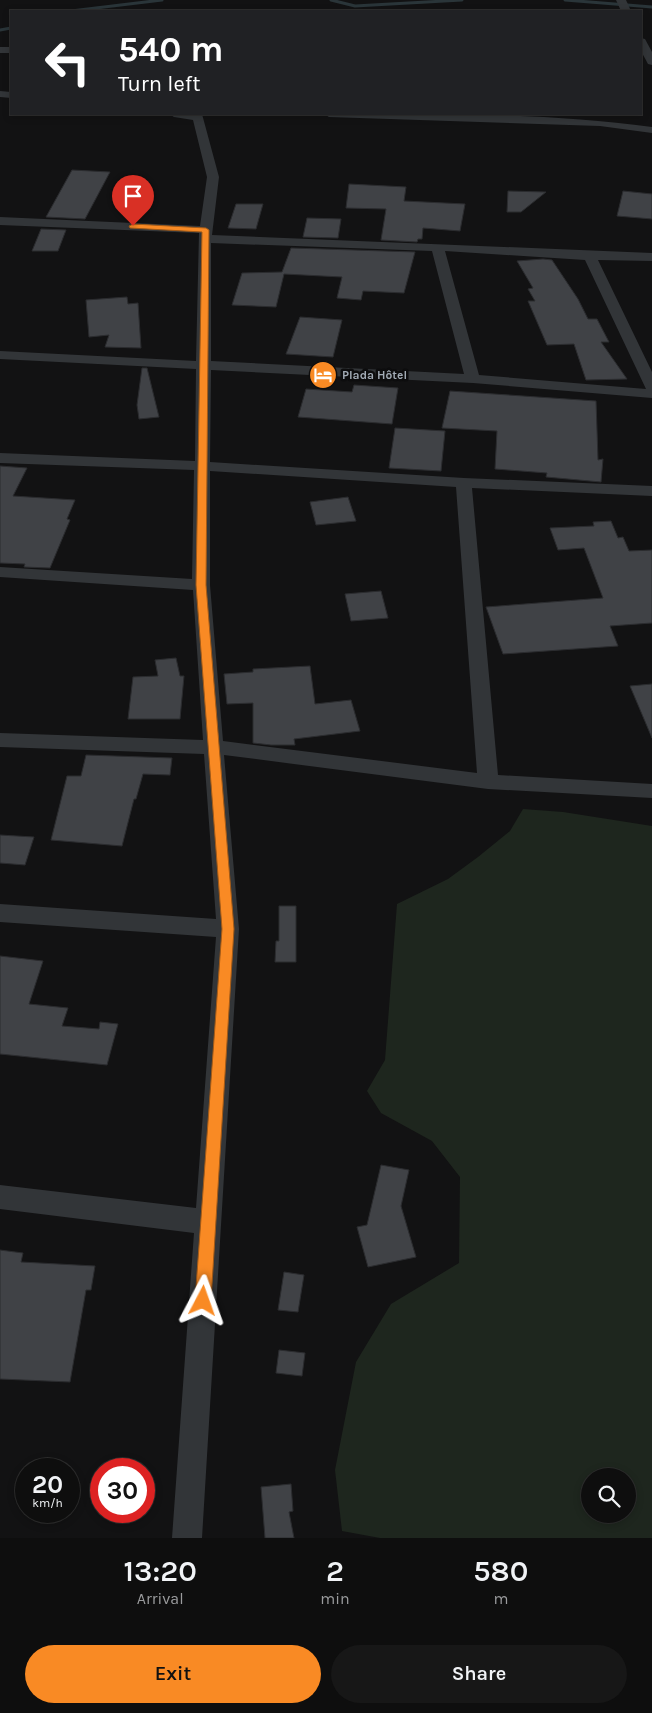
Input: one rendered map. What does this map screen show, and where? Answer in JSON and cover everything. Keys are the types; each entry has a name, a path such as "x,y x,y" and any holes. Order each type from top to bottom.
{"street":[{"path":"642,43 652,62"},
{"path":"356,115 600,124 652,130"},
{"path":"187,1538 228,929 201,585 205,234 213,177 198,116"},
{"path":"0,221 590,256 652,257"},
{"path":"436,247 473,379"},
{"path":"590,256 652,387"},
{"path":"0,355 473,379 652,394"},
{"path":"0,458 203,466 464,483 652,491"},
{"path":"464,483 488,782"},
{"path":"0,572 201,585"},
{"path":"0,740 215,747 488,782 652,791"},
{"path":"0,913 228,929"},
{"path":"0,1197 208,1222"}],"shaded area":[{"path":"523,809 563,812 652,826 652,1538 380,1538 342,1531 335,1470 356,1362 391,1304 459,1263 460,1177 432,1141 381,1113 367,1091 385,1060 397,904 448,879 510,831"}],"building":[{"path":"72,170 110,172 85,219 46,217"},
{"path":"349,184 406,187 404,201 465,204 460,231 423,228 422,239 418,239 417,242 381,240 386,209 346,208"},
{"path":"508,191 546,192 521,212 507,212"},
{"path":"623,191 652,194 652,219 617,216"},
{"path":"236,204 263,204 256,229 228,228"},
{"path":"307,218 341,219 338,238 303,237"},
{"path":"41,229 66,230 58,251 32,251"},
{"path":"291,248 415,252 404,293 363,291 361,300 337,298 342,277 284,274 276,307 232,305 242,273 282,272"},
{"path":"552,260 578,299 588,319 597,319 609,342 601,342 627,379 586,380 574,344 547,345 528,301 535,301 528,289 533,288 517,261"},
{"path":"127,297 128,304 138,303 141,348 105,347 109,335 89,337 86,300"},
{"path":"300,317 342,320 333,357 286,354"},
{"path":"142,368 147,368 159,417 139,419 137,405"},
{"path":"354,385 398,388 392,424 298,417 306,389 352,392"},
{"path":"450,391 596,401 598,460 603,459 601,482 546,477 547,473 495,469 497,431 442,428"},
{"path":"395,428 445,431 441,471 389,468"},
{"path":"0,466 27,468 13,496 75,500 67,519 70,520 50,568 24,567 25,564 0,563"},
{"path":"348,497 356,521 316,525 310,502"},
{"path":"611,521 618,538 623,537 629,551 652,550 652,623 610,626 618,646 503,654 486,607 603,598 584,548 558,550 550,528 594,526 593,522"},
{"path":"381,591 388,618 351,621 345,594"},
{"path":"176,658 180,676 184,676 180,719 128,719 133,677 158,676 155,660"},
{"path":"310,666 315,704 351,700 360,731 294,739 295,745 253,743 253,703 227,704 224,674 253,672 253,669"},
{"path":"652,684 652,738 630,686"},
{"path":"86,755 172,758 170,775 143,774 136,799 134,799 122,846 51,840 67,776 81,776"},
{"path":"0,835 34,837 25,865 0,863"},
{"path":"279,906 296,906 296,962 275,962 276,941 279,941"},
{"path":"0,956 43,961 29,1004 68,1008 62,1026 99,1029 100,1022 118,1024 107,1065 0,1054"},
{"path":"381,1165 409,1170 401,1206 416,1257 368,1267 357,1227 367,1225"},
{"path":"0,1250 23,1253 21,1262 95,1266 91,1290 86,1290 70,1382 0,1379"},
{"path":"284,1272 304,1275 298,1312 278,1310"},
{"path":"279,1350 305,1353 302,1376 276,1373"},
{"path":"291,1484 293,1511 289,1512 294,1538 265,1538 261,1487"}],"waterway":[{"path":"79,10 162,0"},
{"path":"331,0 355,6 462,0"},
{"path":"565,0 652,7"},
{"path":"0,30 10,28"}],"place":[{"name":"Plada Hôtel","path":"323,375"}],"route":[{"path":"133,226 206,230 204,239 201,585 228,929 203,1301"}]}
